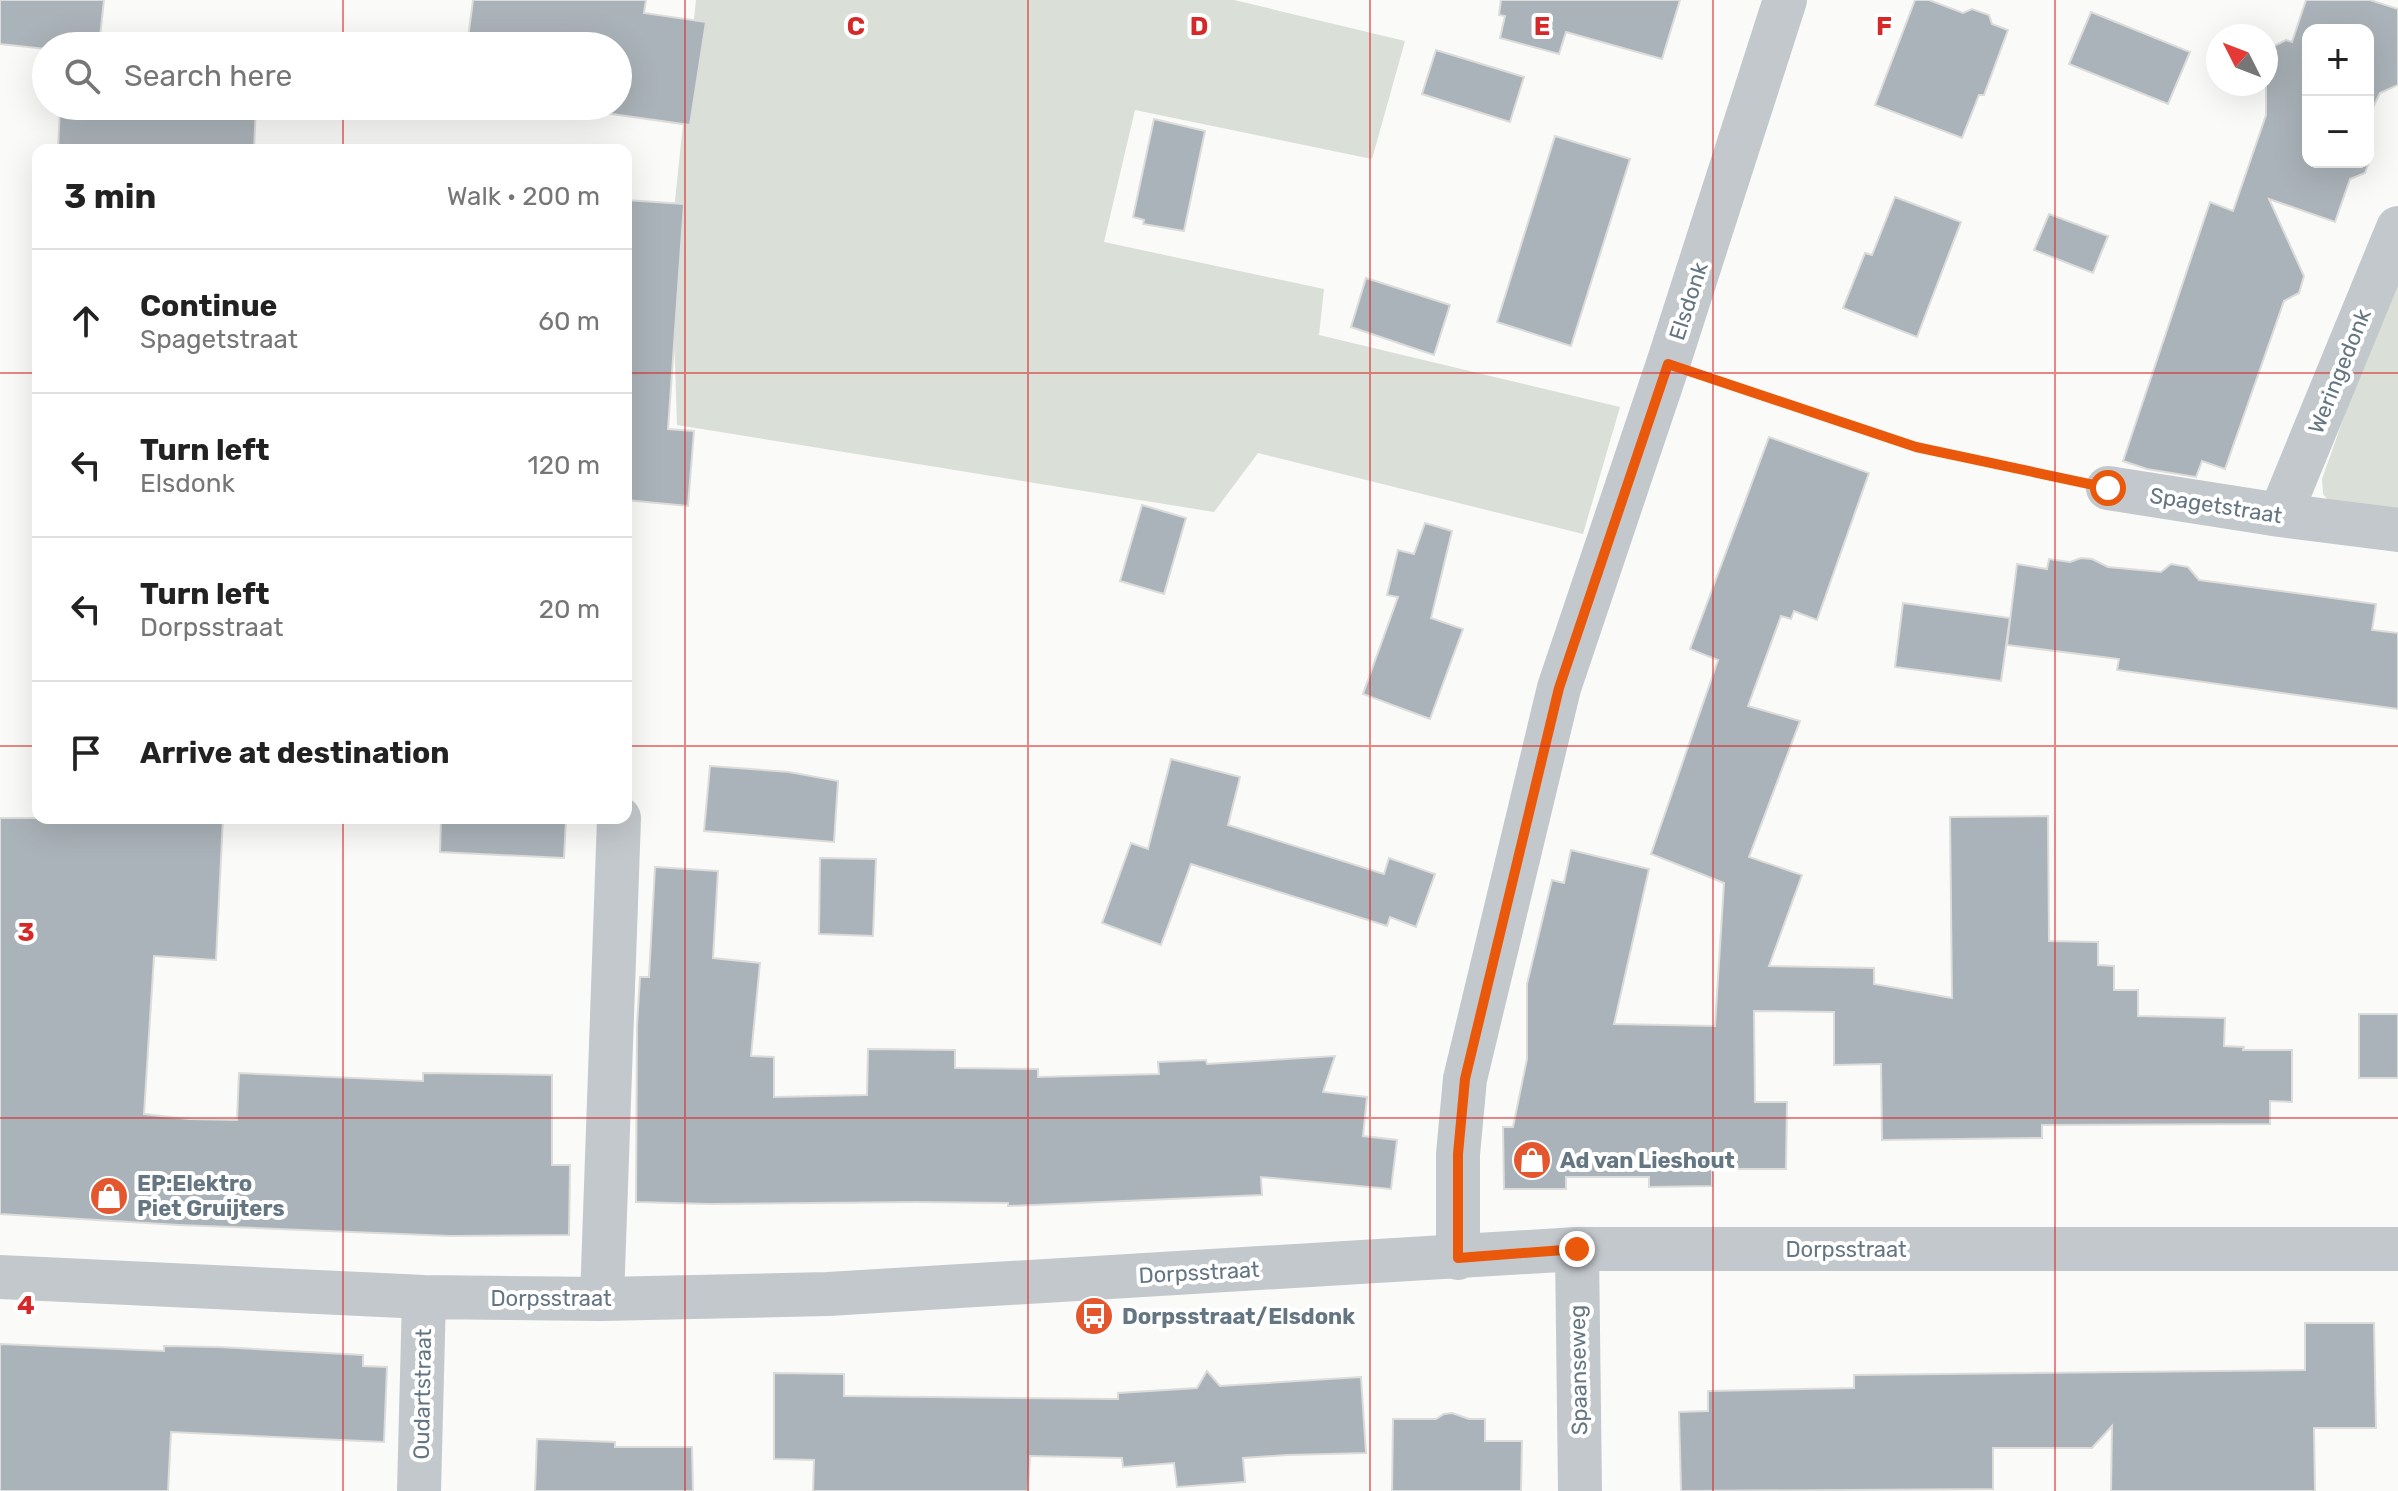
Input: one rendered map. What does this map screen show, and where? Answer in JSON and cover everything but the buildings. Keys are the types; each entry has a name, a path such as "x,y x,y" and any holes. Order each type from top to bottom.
{"street":[{"name":"Elsdonk","path":"1458,1258 1458,1154 1465,1079 1559,688 1668,364 1785,0"},
{"name":"Weringedonk","path":"2280,515 2398,228"},
{"name":"Spagetstraat","path":"2108,488 2398,530"},
{"path":"602,1299 619,824"},
{"name":"Dorpsstraat","path":"0,1277 424,1297 602,1299 828,1294 1577,1249 2398,1249"},
{"name":"Spaanseweg","path":"1577,1249 1580,1491"},
{"name":"Oudartstraat","path":"419,1491 424,1297"}],"path":[{"path":"1668,364 1916,447 2108,488"}],"shaded area":[{"path":"696,0 1234,0 1405,41 1372,159 1135,110 1104,242 1324,289 1319,335 1620,407 1583,534 1258,453 1214,512 677,425 671,239"},
{"path":"2398,276 2398,522 2341,514 2323,494 2322,479 2389,289"}],"place":[{"name":"Ad van Lieshout","path":"1532,1160"},
{"name":"EP:Elektro Piet Gruijters","path":"109,1196"},
{"name":"Dorpsstraat/Elsdonk","path":"1094,1316"}],"route":[{"path":"1577,1249 1458,1258 1458,1154 1465,1079 1559,688 1668,364 1916,447 2108,488"}]}
